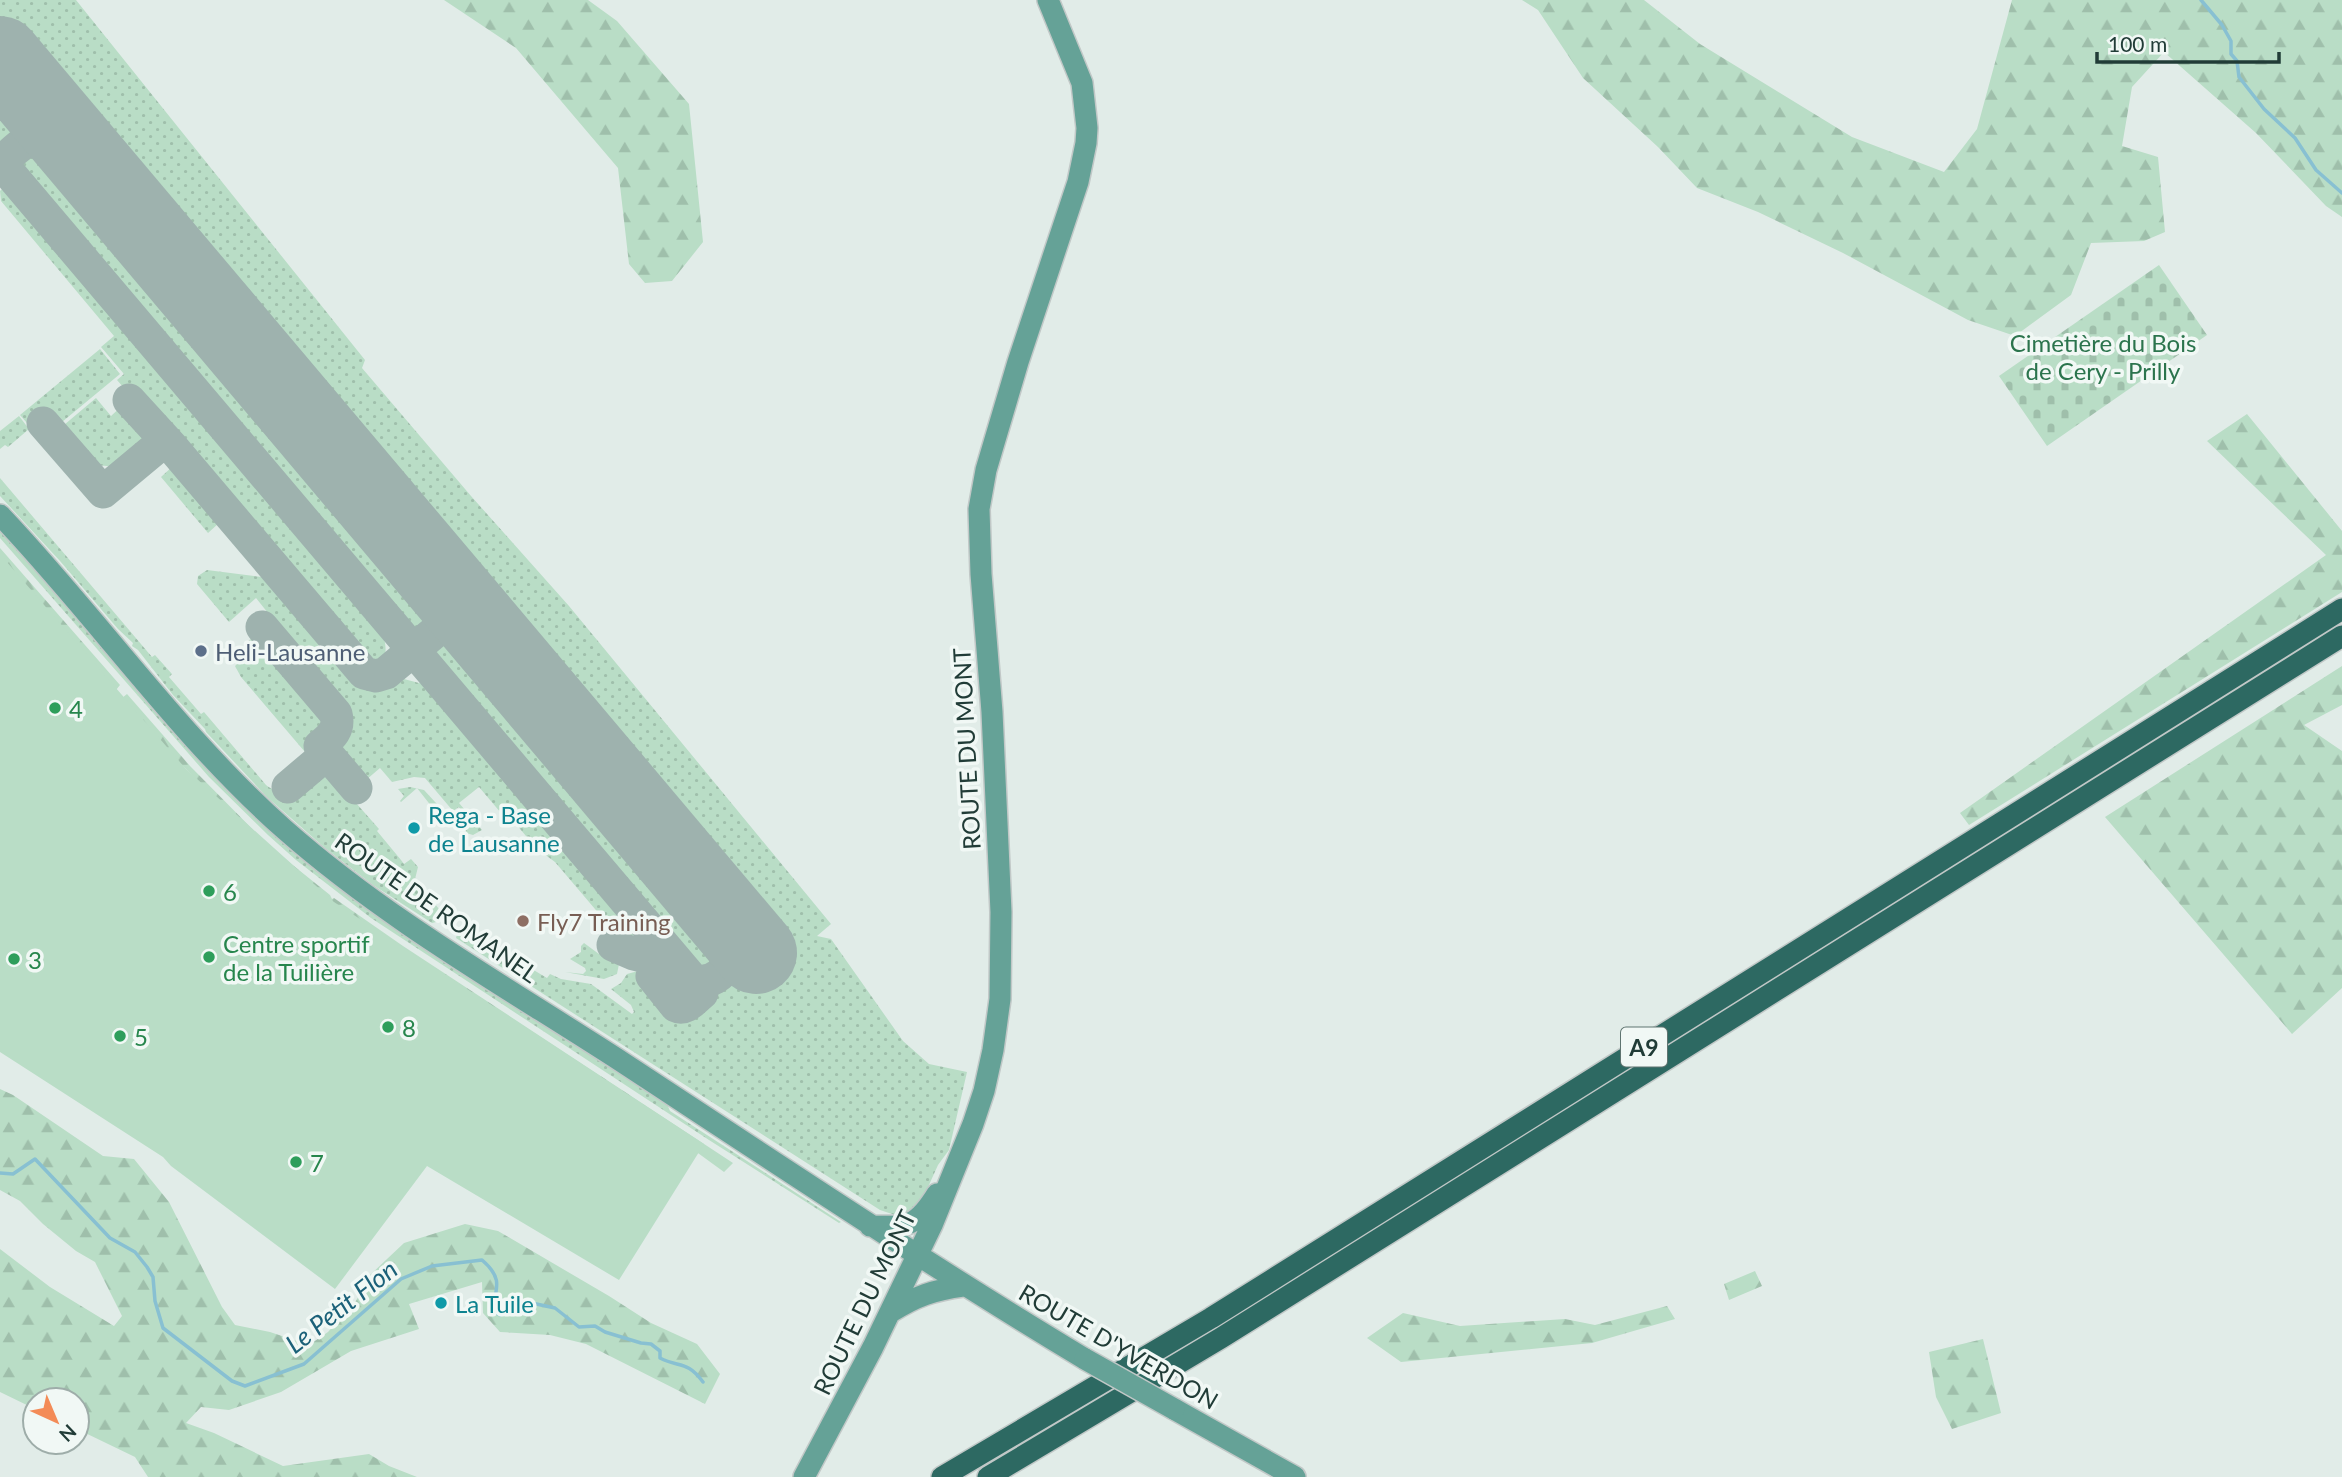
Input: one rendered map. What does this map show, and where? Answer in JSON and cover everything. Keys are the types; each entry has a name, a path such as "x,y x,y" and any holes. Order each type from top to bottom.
{"highway":[{"name":"A9","path":"942,1477 1211,1318 2342,609"},
{"name":"A9","path":"988,1477 1244,1324 2342,636"}],"main road":[{"name":"ROUTE DU MONT","path":"804,1477 918,1257 962,1155 984,1091 993,1050 1000,999 1001,952 992,712 978,528 980,498 1018,362 1078,182 1086,144 1087,114 1082,83 1048,0"},
{"name":"ROUTE DE ROMANEL","path":"0,515 208,753 285,830 332,869 435,942 918,1257"},
{"path":"870,1226 904,1226 915,1222 932,1203 962,1155"},
{"name":"ROUTE D'YVERDON","path":"918,1257 1085,1359 1295,1477"},
{"path":"890,1312 914,1298 963,1286"}],"green space":[{"path":"0,0 76,0 365,360 362,368 569,606 831,924 817,936 831,939 903,1041 929,1064 967,1072 949,1150 938,1165 924,1196 921,1211 901,1217 880,1210 456,938 460,927 470,928 482,934 480,938 547,978 550,974 561,979 591,984 632,1014 634,1012 631,1005 611,989 621,983 627,974 638,971 680,1020 774,941 0,23"},
{"path":"444,0 588,0 617,21 689,104 703,242 672,281 645,283 629,264 618,168 516,48"},
{"path":"1522,0 1644,0 1700,44 1852,137 1944,172 1977,129 2012,0 2342,0 2342,217 2326,206 2256,133 2164,52 2132,87 2122,146 2158,157 2165,232 2144,241 2091,243 2071,295 2015,336 1968,320 1843,253 1758,212 1697,188 1658,147 1583,78 1538,10"},
{"path":"0,89 18,109 22,128 16,138 0,143"},
{"path":"38,147 49,149 54,154 430,598 434,615 427,627 414,631 399,624 24,179 20,163 24,155"},
{"path":"4,187 14,190 381,624 386,650 382,660 370,664 167,424 160,430 117,380 124,374 101,347 114,336 1,201 0,191"},
{"name":"Cimetière du Bois de Cery - Prilly","path":"2159,265 2207,335 2047,446 1999,376"},
{"path":"100,349 120,374 62,422 53,413 33,430 20,415"},
{"path":"96,398 111,416 125,403 153,436 116,467 97,465 64,425"},
{"path":"2247,414 2342,531 2342,592 1969,825 1960,813 2326,555 2207,441"},
{"path":"19,416 29,429 8,447 5,445 0,449 0,431"},
{"path":"173,466 220,519 208,533 161,477"},
{"path":"0,478 152,657 155,655 172,674 169,677 201,714 204,712 266,785 278,791 288,791 297,787 319,767 327,765 338,770 354,790 349,795 379,829 377,831 404,864 411,859 418,867 415,879 443,914 440,921 432,923 373,885 325,848 267,797 173,695 132,646 133,643 0,496"},
{"path":"0,528 214,773 667,1104 670,1111 841,1222 709,1140 371,918 296,860 209,777 0,538"},
{"path":"0,548 120,685 116,690 122,698 127,694 190,766 269,846 332,899 733,1163 724,1172 324,907 0,583"},
{"name":"Centre sportif de la Tuilière","path":"0,554 186,769 334,902 704,1144 619,1280 427,1166 335,1289 171,1166 163,1157 0,1052"},
{"path":"207,570 269,578 360,684 383,688 404,679 434,687 640,930 645,943 612,929 555,862 536,848 505,811 501,813 479,787 459,803 482,830 473,835 466,833 460,818 464,813 459,807 453,811 425,778 414,777 392,782 380,768 359,786 327,746 340,728 340,715 266,624 272,618 256,598 229,622 197,584 198,576"},
{"path":"257,634 266,638 331,717 329,731 305,752 241,677 235,666 253,649 247,642"},
{"path":"451,636 469,643 717,938 720,954 714,966 701,970 686,964 437,669 433,658 434,648 440,640"},
{"path":"2342,666 2342,705 2304,725 2342,751 2342,988 2292,1034 2105,817"},
{"path":"417,788 401,802 404,796 398,789"},
{"path":"417,789 424,790 448,816 443,821"},
{"path":"584,943 599,954 620,959 617,974 604,979 565,972 583,974 586,971 570,959 581,952"},
{"path":"0,1089 103,1156 134,1159 169,1202 222,1307 235,1325 270,1332 309,1345 328,1332 356,1301 369,1276 404,1243 465,1224 498,1231 651,1323 697,1344 720,1374 705,1404 586,1344 550,1335 500,1332 483,1313 482,1282 409,1304 419,1329 351,1351 281,1392 229,1410 201,1407 186,1423 214,1433 283,1466 369,1454 389,1466 417,1477 148,1477 135,1457 91,1436 91,1386 21,1386 21,1402 0,1392 0,1249 50,1287 114,1326 122,1316 95,1262 76,1251 20,1201 0,1190"},
{"path":"1755,1271 1762,1286 1729,1300 1724,1284"},
{"path":"1667,1306 1675,1319 1592,1343 1401,1362 1367,1338 1403,1313 1460,1326 1565,1319 1595,1325"},
{"path":"1983,1339 2001,1413 1952,1429 1936,1397 1929,1352"}],"waterway":[{"path":"2201,0 2222,25 2231,41 2231,54 2237,61 2239,77 2264,109 2295,138 2316,170 2342,193"},
{"name":"Le Petit Flon","path":"0,1173 13,1174 35,1159 110,1238 135,1252 147,1267 153,1277 155,1301 163,1328 232,1381 245,1386 304,1364 401,1279 432,1266 482,1260 493,1272 497,1283 492,1311 500,1315 519,1302 555,1308 579,1327 595,1326 605,1332 651,1344 660,1351 660,1358 687,1367 703,1382"}],"taxiway":[{"path":"22,144 34,123 34,109 25,87"},
{"path":"0,163 27,141 45,134 65,139 76,147"},
{"path":"0,162 693,980 705,981 723,972 732,952 732,930 728,920"},
{"path":"129,400 364,673 376,676 386,673 442,626 466,623 488,635"},
{"path":"43,423 103,492 157,447 172,447"},
{"path":"441,580 449,603 448,614 442,626"},
{"path":"262,627 336,714 336,729 320,746 327,754"},
{"path":"288,787 327,754 356,788"},
{"path":"652,933 659,952 652,976 676,1006 687,1006 702,993"},
{"path":"613,945 634,954 678,965"}],"runway":[{"path":"0,57 756,953"}],"place":[{"name":"Heli-Lausanne","path":"201,651"},
{"name":"4","path":"55,708"},
{"name":"Rega - Base de Lausanne","path":"414,828"},
{"name":"6","path":"209,891"},
{"name":"Fly7 Training","path":"523,921"},
{"name":"Centre sportif de la Tuilière","path":"209,957"},
{"name":"3","path":"14,959"},
{"name":"8","path":"388,1027"},
{"name":"5","path":"120,1036"},
{"name":"7","path":"296,1162"},
{"name":"La Tuile","path":"441,1303"}]}
